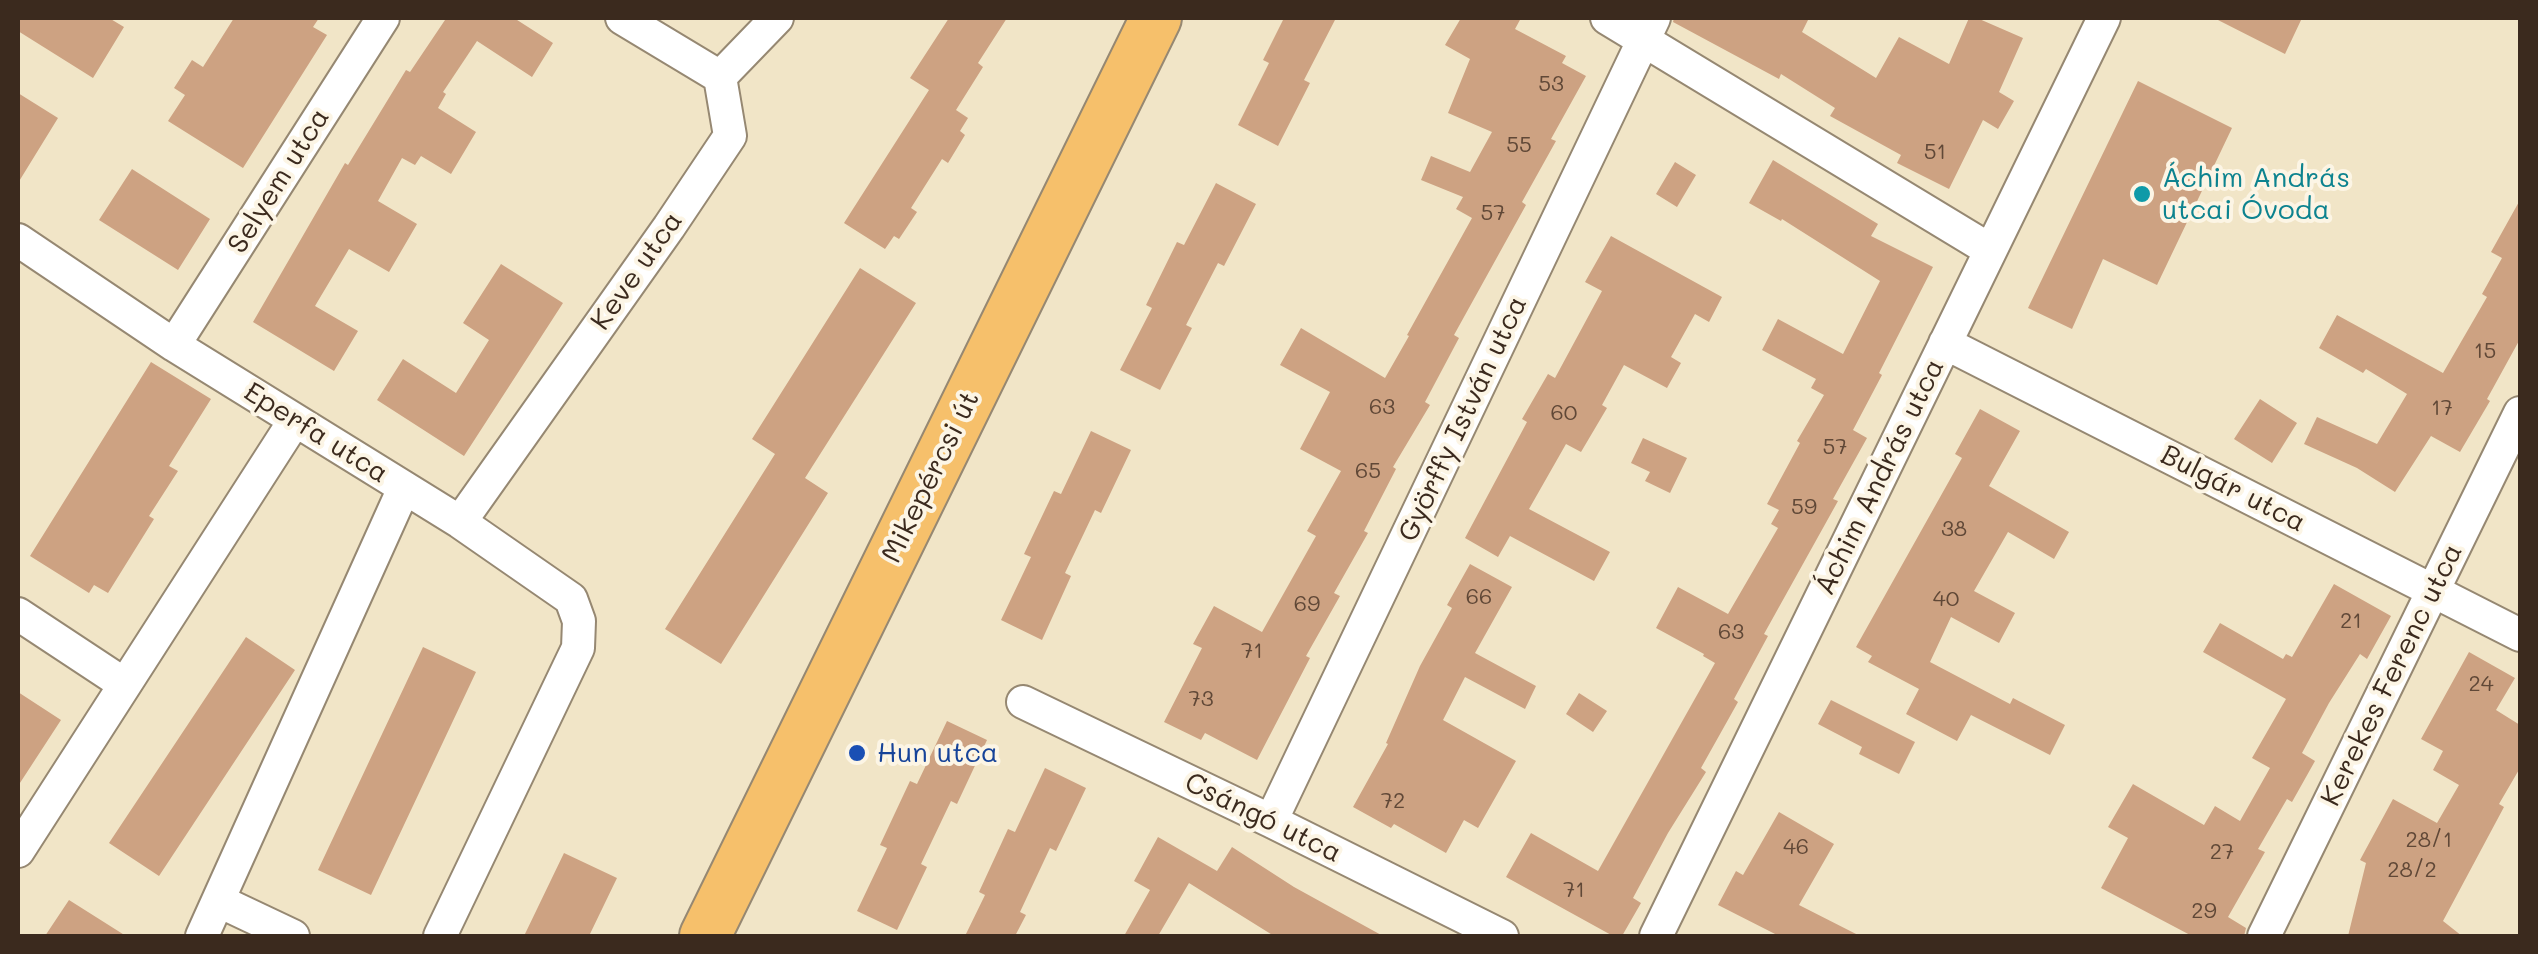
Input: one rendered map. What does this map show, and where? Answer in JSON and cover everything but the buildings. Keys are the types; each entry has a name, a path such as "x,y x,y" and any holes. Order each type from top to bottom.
{"main road":[{"name":"Mikepércsi út","path":"706,936 1156,18"}],"street":[{"name":"Selyem utca","path":"174,345 383,18"},
{"path":"622,18 720,77 777,18"},
{"path":"1607,18 1648,29 1990,250"},
{"name":"Áchim András utca","path":"1656,936 2104,18"},
{"name":"Györffy István utca","path":"1271,820 1648,29"},
{"name":"Keve utca","path":"460,522 730,136 720,77"},
{"name":"Eperfa utca","path":"18,240 174,345 460,522 570,599 580,621 578,648 440,936"},
{"name":"Bulgár utca","path":"1945,343 2520,635"},
{"name":"Kerekes Ferenc utca","path":"2264,936 2520,413"},
{"path":"18,852 30,807 124,684 295,420"},
{"path":"202,936 404,488"},
{"path":"18,614 124,684"},
{"name":"Csángó utca","path":"1023,702 1502,936"},
{"path":"219,901 294,936"}],"place":[{"name":"Áchim András utcai Óvoda","path":"2142,194"},
{"name":"Hun utca","path":"857,753"}]}
